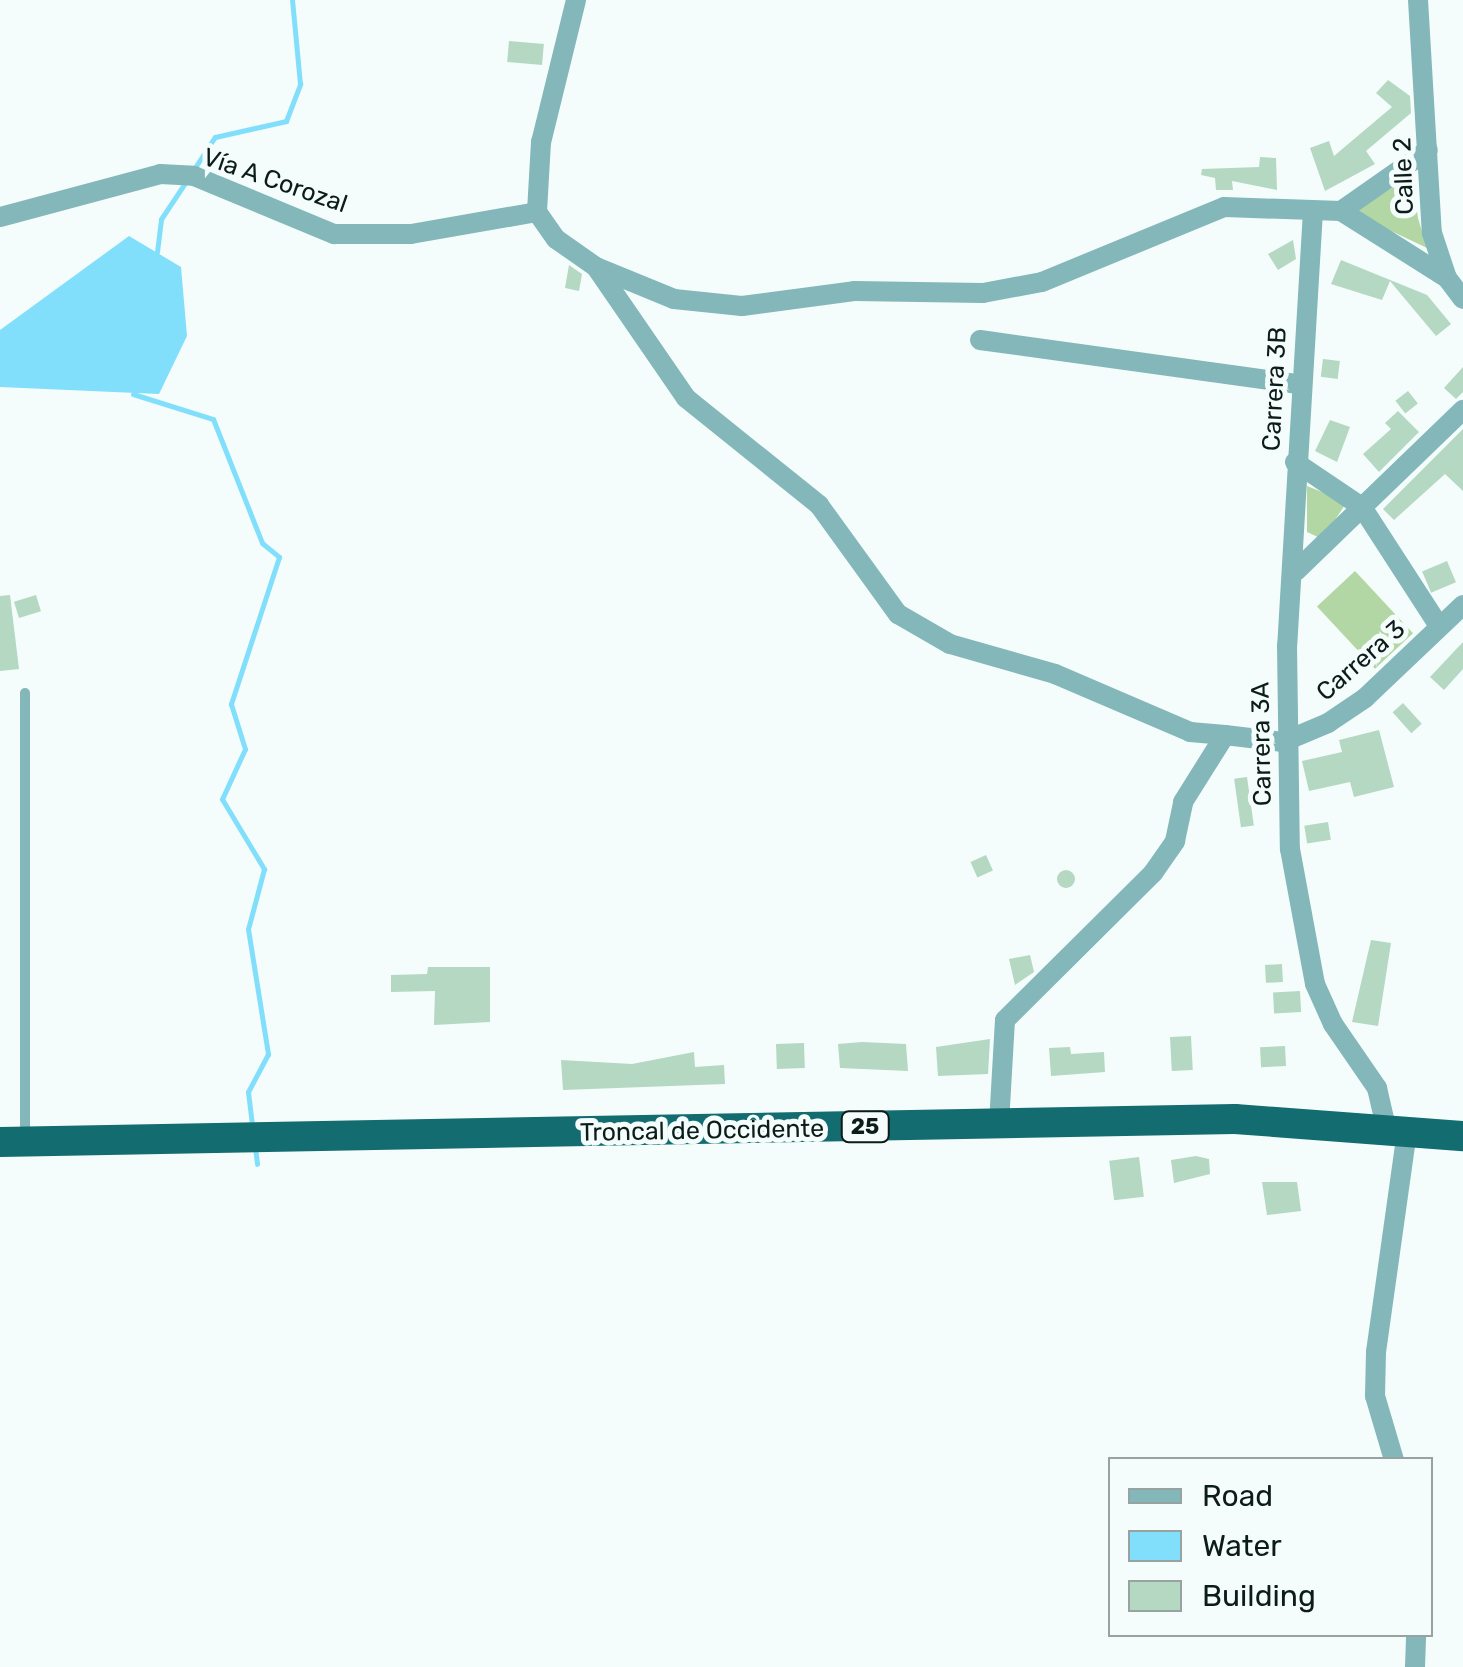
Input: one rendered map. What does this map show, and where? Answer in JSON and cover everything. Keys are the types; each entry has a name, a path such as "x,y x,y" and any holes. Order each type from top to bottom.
{"highway":[{"name":"Troncal de Occidente","path":"12,1142 231,1141 1235,1119 1463,1136"}],"street":[{"path":"576,0 541,142 537,212 556,239 596,267 674,299 742,306 854,291 983,293 1042,282 1168,226 1224,207 1341,211 1447,278"},
{"name":"Calle 2","path":"1418,0 1424,43 1432,232 1447,278 1463,299"},
{"path":"1341,211 1428,150"},
{"name":"Vía A Corozal","path":"0,217 160,174 194,176 334,234 411,234 537,212"},
{"name":"Carrera 3B","path":"1296,571 1298,384 1314,211"},
{"path":"596,267 686,398 819,505 898,614 950,644 1055,674 1190,732 1284,742"},
{"path":"980,340 1298,384"},
{"path":"1296,571 1463,410"},
{"path":"1296,462 1362,507 1439,626"},
{"name":"Carrera 3A","path":"1296,571 1284,742 1290,849 1315,984 1333,1024 1377,1088 1396,1129"},
{"name":"Carrera 3","path":"1284,742 1364,698 1463,604"},
{"path":"999,1124 1005,1020 1153,874 1175,842 1184,802 1225,735"},
{"path":"1393,1457 1376,1396 1376,1352 1396,1129"},
{"path":"1415,1667 1416,1637"}],"lane":[{"path":"12,1142 26,693"}],"green space":[{"path":"1412,177 1418,218 1427,248 1349,211"},
{"path":"1307,486 1347,502 1322,539 1307,532"},
{"path":"1355,571 1413,633 1375,669 1317,606"}],"water":[{"path":"129,236 181,267 187,336 159,394 0,387 0,330"}],"building":[{"path":"509,41 544,44 542,65 507,62"},
{"path":"1388,80 1410,96 1411,113 1366,151 1375,164 1325,191 1310,148 1329,141 1334,156 1392,107 1376,93"},
{"path":"1260,157 1276,158 1277,190 1232,181 1233,190 1216,190 1215,178 1201,175 1202,169 1259,167"},
{"path":"1293,240 1296,259 1278,270 1268,254"},
{"path":"1341,260 1427,295 1451,324 1436,336 1390,281 1382,300 1331,284"},
{"path":"569,265 582,274 579,291 565,288"},
{"path":"1323,359 1340,361 1338,379 1321,377"},
{"path":"1463,367 1463,392 1456,399 1444,388"},
{"path":"1408,391 1418,404 1405,413 1395,401"},
{"path":"1398,411 1419,432 1379,472 1363,454 1391,429 1385,423"},
{"path":"1330,420 1350,427 1337,462 1315,451"},
{"path":"1463,429 1463,491 1445,474 1394,520 1383,509"},
{"path":"1447,561 1456,582 1431,593 1422,572"},
{"path":"10,595 19,669 0,671 0,596"},
{"path":"36,595 41,611 19,618 14,602"},
{"path":"1463,642 1463,669 1444,690 1430,677"},
{"path":"1403,703 1422,724 1411,733 1393,712"},
{"path":"1379,730 1394,787 1354,797 1350,782 1309,791 1302,761 1342,752 1339,740"},
{"path":"1247,777 1254,826 1241,827 1234,779"},
{"path":"1328,822 1331,840 1307,844 1304,826"},
{"path":"986,855 993,871 977,877 970,862"},
{"path":"1066,870 1075,879 1066,888 1057,879"},
{"path":"1371,940 1391,943 1378,1026 1352,1022"},
{"path":"1030,955 1034,972 1015,985 1009,959"},
{"path":"1282,964 1283,982 1266,983 1265,965"},
{"path":"428,967 490,967 490,1022 434,1025 435,991 391,992 391,975 427,974"},
{"path":"1300,991 1301,1012 1274,1013 1273,992"},
{"path":"1191,1036 1193,1070 1172,1071 1170,1037"},
{"path":"990,1039 988,1074 938,1076 936,1047"},
{"path":"804,1043 805,1068 777,1069 776,1044"},
{"path":"838,1044 906,1044 908,1071 840,1068"},
{"path":"1285,1046 1286,1066 1261,1067 1260,1047"},
{"path":"1070,1047 1071,1054 1104,1052 1105,1072 1051,1076 1049,1048"},
{"path":"694,1052 695,1067 724,1065 725,1084 563,1090 561,1060 632,1064"},
{"path":"1196,1156 1209,1159 1210,1174 1174,1183 1171,1160"},
{"path":"1139,1157 1144,1197 1114,1200 1109,1161"},
{"path":"1262,1182 1297,1182 1301,1211 1267,1215"}],"waterway":[{"path":"194,169 215,137 286,121 300,84 292,0"},
{"path":"157,252 161,219 185,183"},
{"path":"133,394 213,419 262,543 279,557 231,704 245,749 222,799 264,869 248,929 268,1054 248,1092 252,1126"},
{"path":"255,1147 257,1164"}]}
